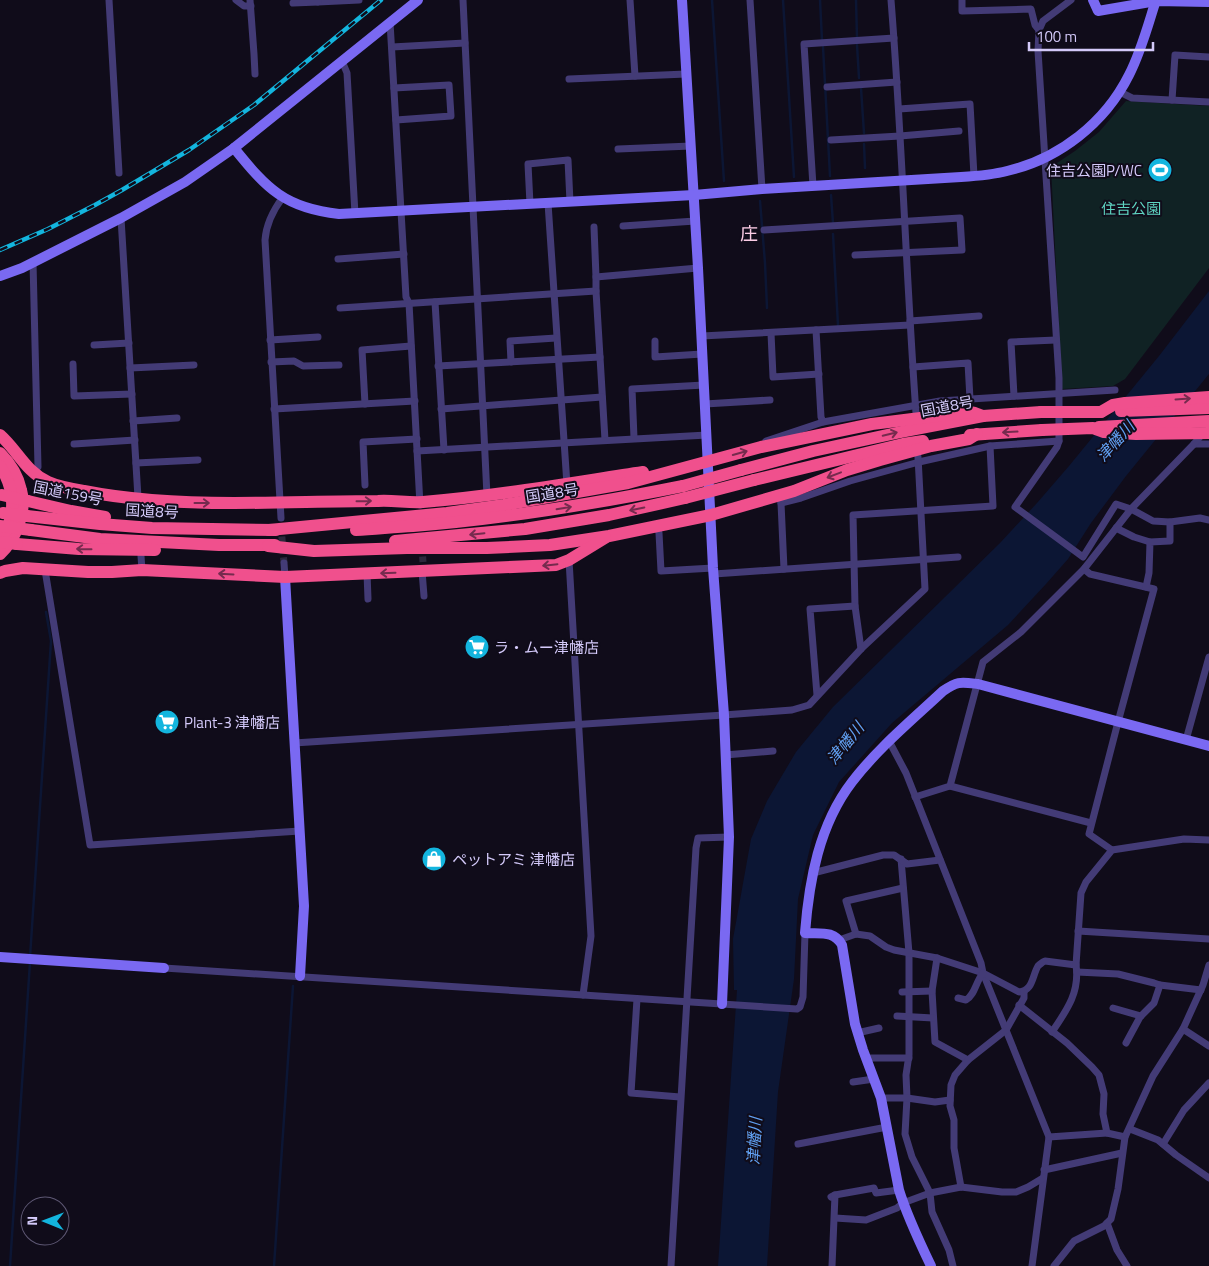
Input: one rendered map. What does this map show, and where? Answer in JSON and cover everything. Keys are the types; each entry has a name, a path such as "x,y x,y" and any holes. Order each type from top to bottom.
{"highway":[{"name":"国道8号","path":"1101,412 1113,405 1125,403 1209,397"},
{"name":"国道8号","path":"0,526 100,539 268,546 376,542 525,529 609,515 684,492 741,470 813,451 983,416 1041,412 1209,408"},
{"path":"269,530 447,513 504,505 628,483 760,447 872,424 969,412 983,416"},
{"name":"国道8号","path":"1,513 152,528 364,530 449,523 684,492 754,480 903,444 977,434 1209,421"},
{"name":"国道8号","path":"1093,428 1104,432 1136,434 1209,433"},
{"path":"268,546 314,551 486,548 550,544 609,536 781,499 847,470 931,446 969,439 977,434"},
{"path":"0,435 11,446 22,463 47,481 61,487 138,500 192,503 381,500 420,504 487,496 664,469 674,470"},
{"path":"0,453 6,459 22,491 20,522 13,537 0,554"},
{"path":"0,466 6,474 13,507 10,521 0,541 79,549 206,551 219,545"},
{"name":"国道159号","path":"1,494 102,517 203,525 219,529"},
{"path":"0,572 23,568 88,572 142,570 285,577 423,568 502,570 556,565 569,560 609,536"}],"street":[{"path":"109,0 119,173"},
{"path":"236,0 244,6 250,3 254,74"},
{"path":"293,3 359,0"},
{"path":"0,276 33,262 121,218 186,182 234,148 418,0"},
{"path":"463,0 487,496"},
{"path":"630,0 635,76"},
{"path":"682,0 706,435 724,715 729,837 722,1004"},
{"path":"750,0 762,189"},
{"path":"891,0 916,409"},
{"path":"962,0 962,11 1031,9 1035,25 1039,30"},
{"path":"1071,0 1043,21 1039,30 1038,51 1059,378 1059,441 1057,447 1015,507 1083,556 1116,504 1131,509 1153,521 1170,522 1200,518 1209,520"},
{"path":"1094,0 1098,10 1156,1 1209,2"},
{"path":"234,148 262,181 292,203 316,211 339,214 694,195 993,174 1045,158 1064,148 1089,128 1120,92 1137,56 1156,1"},
{"path":"390,22 406,297 409,303 412,346 420,504"},
{"path":"813,186 804,44 894,38"},
{"path":"392,47 465,43"},
{"path":"1172,100 1174,55 1209,57"},
{"path":"342,61 347,73 356,214"},
{"path":"569,79 686,74"},
{"path":"827,87 897,82"},
{"path":"394,88 449,85 451,116 396,120"},
{"path":"1120,92 1132,98 1209,102"},
{"path":"899,109 970,104 974,176"},
{"path":"832,140 959,131"},
{"path":"618,149 690,146"},
{"path":"530,204 528,164 568,160 570,202"},
{"path":"281,518 264,240 276,207 283,197"},
{"path":"548,203 566,484"},
{"path":"121,218 139,514"},
{"path":"764,230 960,218 962,250 855,255"},
{"path":"623,226 695,221"},
{"path":"594,227 605,440"},
{"path":"338,259 404,254"},
{"path":"33,262 38,467 33,472"},
{"path":"596,277 698,268"},
{"path":"340,308 596,291"},
{"path":"435,302 444,450"},
{"path":"702,336 816,330 979,316"},
{"path":"816,330 820,417 823,422"},
{"path":"771,333 773,377 818,374"},
{"path":"270,340 318,336"},
{"path":"511,362 510,341 556,338"},
{"path":"1014,396 1011,342 1056,340"},
{"path":"655,341 656,357 702,354"},
{"path":"94,345 129,343"},
{"path":"365,404 362,350 412,346"},
{"path":"438,366 600,357"},
{"path":"271,362 294,361 303,366 339,365"},
{"path":"913,367 968,363 970,399"},
{"path":"73,364 74,396 132,394"},
{"path":"130,368 194,365"},
{"path":"634,438 632,389 704,385"},
{"path":"760,447 760,443 823,422 916,409 940,401 1115,390"},
{"path":"441,409 602,397"},
{"path":"274,410 414,400"},
{"path":"705,404 770,400"},
{"path":"133,421 177,418"},
{"path":"950,786 983,662 1021,632 1084,569 1131,509 1209,426"},
{"path":"417,451 706,435"},
{"path":"366,485 363,442 417,439"},
{"path":"74,444 135,440"},
{"path":"784,569 781,499 801,498 918,459 990,446 1059,441"},
{"path":"1194,444 1209,444"},
{"path":"861,649 854,606 853,515 993,506 990,446"},
{"path":"294,743 792,710 809,705 861,649 925,589 918,459"},
{"path":"136,463 198,460"},
{"path":"1116,528 1150,542 1170,541 1170,522"},
{"path":"657,526 661,571 784,569 958,557"},
{"path":"1146,587 1149,573 1150,542"},
{"path":"141,556 142,570"},
{"path":"569,560 591,936 583,995"},
{"path":"284,563 304,906 300,976"},
{"path":"423,568 424,596"},
{"path":"1084,569 1090,574 1154,589 1089,834 1112,850"},
{"path":"46,570 90,845 300,831"},
{"path":"367,573 368,599"},
{"path":"817,695 810,609 854,606"},
{"path":"1186,740 1209,657"},
{"path":"0,957 792,1009 800,1007 803,997 806,914 813,873 826,828 850,784 889,741 943,691 955,684 964,682 978,684 1209,746"},
{"path":"889,741 906,773 1049,1137 1032,1266"},
{"path":"725,755 773,752"},
{"path":"915,797 950,786 1091,823"},
{"path":"670,1266 696,848 698,838 729,837"},
{"path":"1052,1032 1066,1011 1075,992 1081,893 1086,882 1112,850 1184,839 1209,840"},
{"path":"813,873 883,855 894,855 907,864 940,860"},
{"path":"901,859 909,954 906,991 909,1017 909,1058 906,1075 905,1134 912,1157 930,1193 932,1212 949,1250 953,1266"},
{"path":"856,934 846,901 903,888"},
{"path":"1078,931 1209,939"},
{"path":"804,933 831,934 836,936 842,946 857,1033 881,1098 899,1190 916,1236 931,1266"},
{"path":"839,940 856,934 870,936 886,947 909,954 937,958 983,973 1020,992 1024,992 1030,987 1038,966 1044,961 1118,974 1160,986 1204,987"},
{"path":"937,958 932,991 935,1042 968,1060"},
{"path":"1054,1266 1074,1241 1104,1226 1111,1219 1118,1188 1125,1137 1153,1076 1183,1029 1204,987 1209,965"},
{"path":"958,998 966,1000 970,998 978,978 983,973"},
{"path":"1126,1043 1141,1016 1154,1003 1160,986"},
{"path":"906,991 932,991"},
{"path":"961,1187 954,1148 954,1120 950,1106 951,1085 955,1075 968,1060 1006,1030 1024,998 1024,992"},
{"path":"637,999 630,1093 680,1097"},
{"path":"1019,1005 1067,1043 1098,1075 1104,1094 1103,1114 1107,1133"},
{"path":"1113,1008 1141,1016"},
{"path":"897,1016 933,1018"},
{"path":"857,1033 879,1028"},
{"path":"1183,1029 1209,1046"},
{"path":"866,1058 909,1058"},
{"path":"853,1082 874,1080"},
{"path":"1162,1144 1184,1110 1209,1083"},
{"path":"881,1098 907,1098 934,1102 950,1100"},
{"path":"798,1144 887,1127"},
{"path":"1130,1129 1158,1140 1209,1178"},
{"path":"1049,1137 1107,1133 1125,1137"},
{"path":"835,1218 866,1220 930,1193 961,1187 1016,1192 1028,1187 1043,1174 1122,1153"},
{"path":"832,1266 835,1218 833,1196 874,1188 876,1193 899,1190"},
{"path":"1107,1223 1117,1250 1127,1266"}],"green space":[{"name":"住吉公園","path":"1126,101 1209,106 1209,268 1125,379 1113,386 1062,389 1051,167 1099,132"}],"water":[{"name":"津幡川","path":"1209,291 1209,374 1126,476 1091,523 1068,559 1046,584 1008,625 892,723 839,782 813,835 798,899 794,979 778,1092 767,1266 718,1266 737,990 734,990 733,939 751,839 767,801 796,752 833,707 1000,543 1037,503 1159,356"}],"waterway":[{"path":"712,0 724,181"},
{"path":"783,0 794,177"},
{"path":"820,0 822,40"},
{"path":"856,0 857,38"},
{"path":"857,45 859,78"},
{"path":"823,47 830,176"},
{"path":"861,88 864,133"},
{"path":"864,144 865,168"},
{"path":"831,195 833,223"},
{"path":"760,201 767,308"},
{"path":"833,234 838,325"},
{"path":"30,957 51,641 46,612"},
{"path":"10,1266 30,962"},
{"path":"274,1266 293,986"}],"tunnel":[{"path":"281,526 284,563"},
{"path":"422,546 423,562"}],"railway":[{"path":"0,250 48,229 95,205 189,150 254,105 381,0"}],"place":[{"name":"住吉公園P/WC","path":"1160,170"},
{"name":"ラ・ムー津幡店","path":"477,647"},
{"name":"Plant-3 津幡店","path":"167,722"},
{"name":"ペットアミ 津幡店","path":"434,859"}],"district":[{"name":"庄","path":"749,233"}]}
